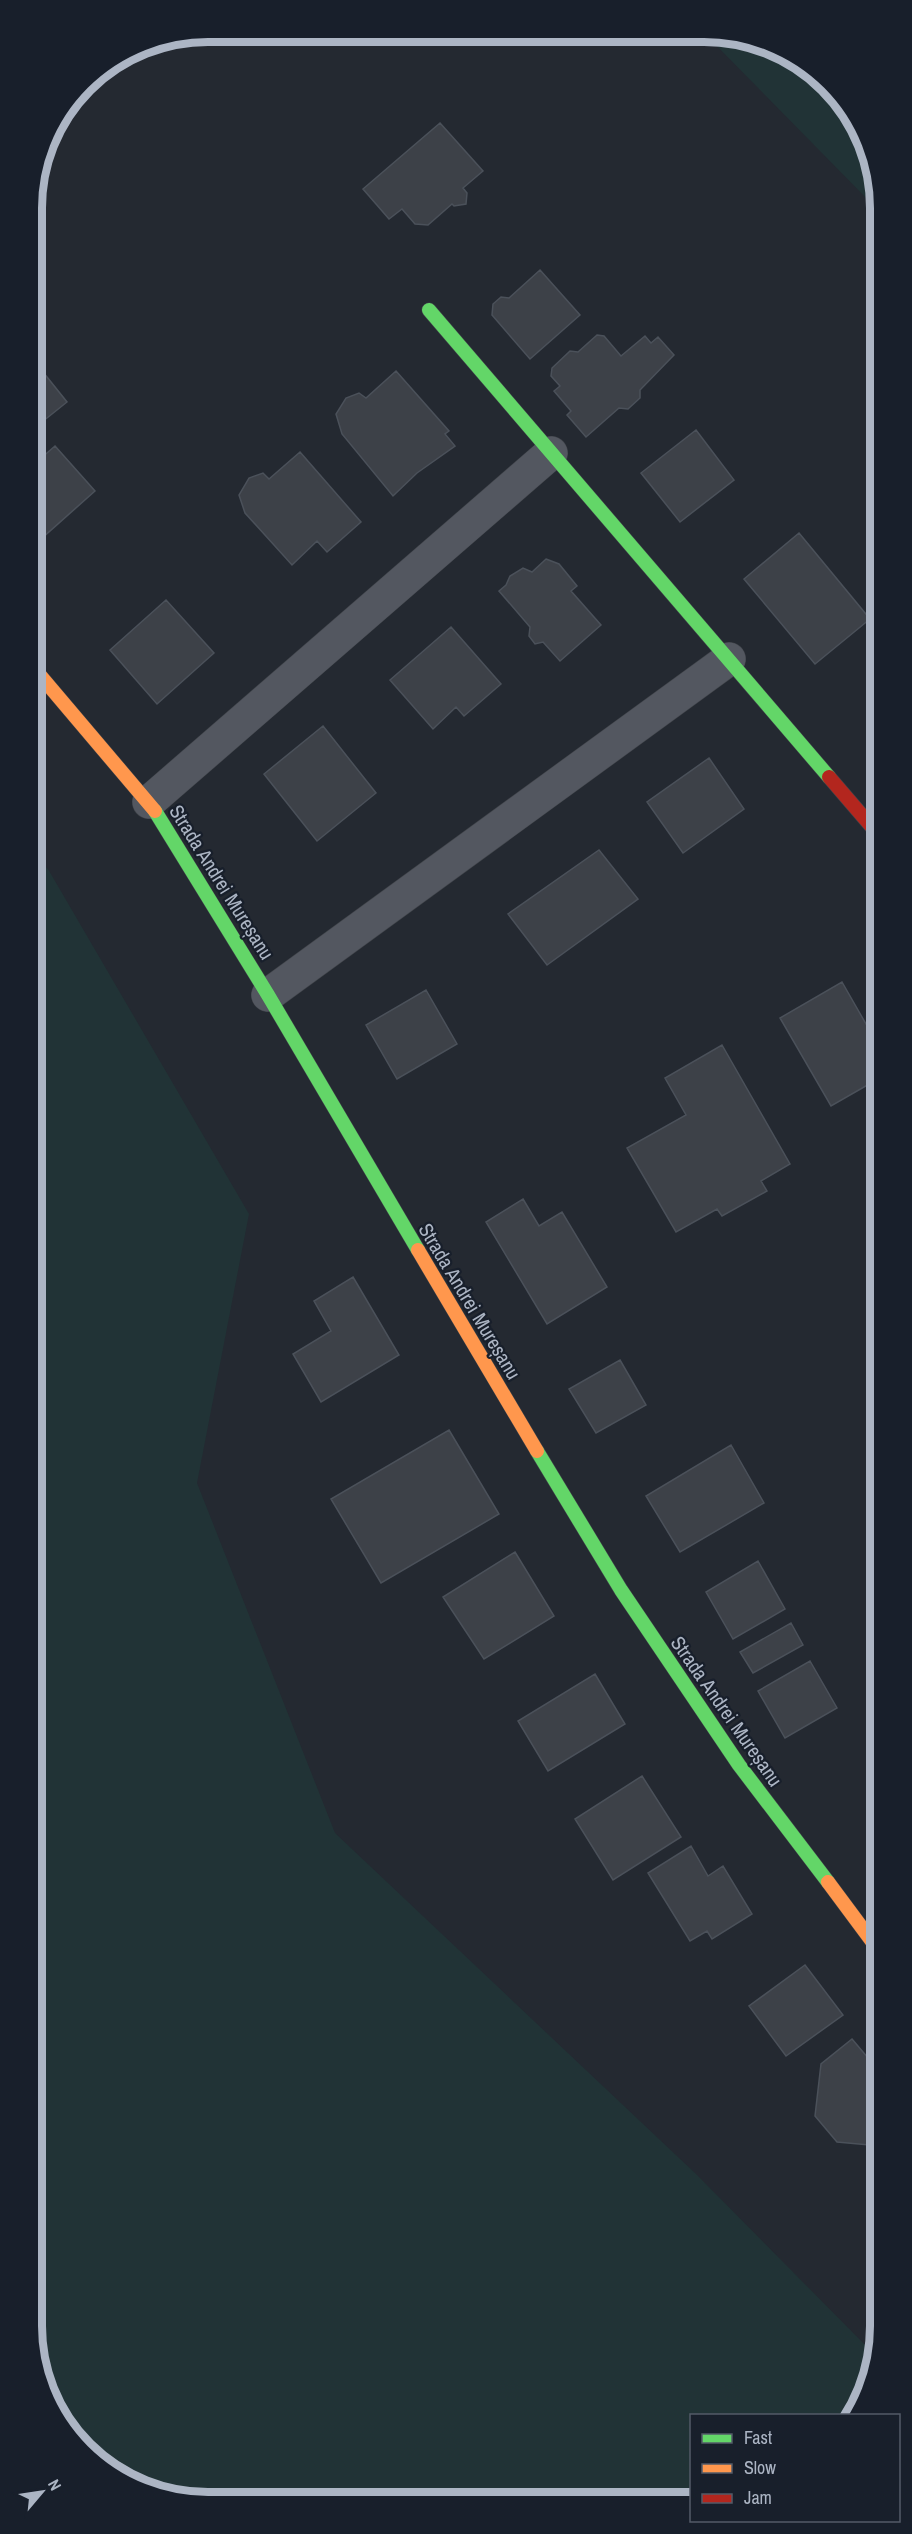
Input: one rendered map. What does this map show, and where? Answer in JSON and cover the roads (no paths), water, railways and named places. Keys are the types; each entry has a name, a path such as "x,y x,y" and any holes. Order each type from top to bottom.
{"street":[{"path":"429,310 870,825"},
{"path":"149,802 551,453"},
{"path":"268,995 729,659"},
{"name":"Strada Andrei Mureșanu","path":"42,677 149,802 268,995 503,1395 621,1590 739,1765 870,1939"}]}
